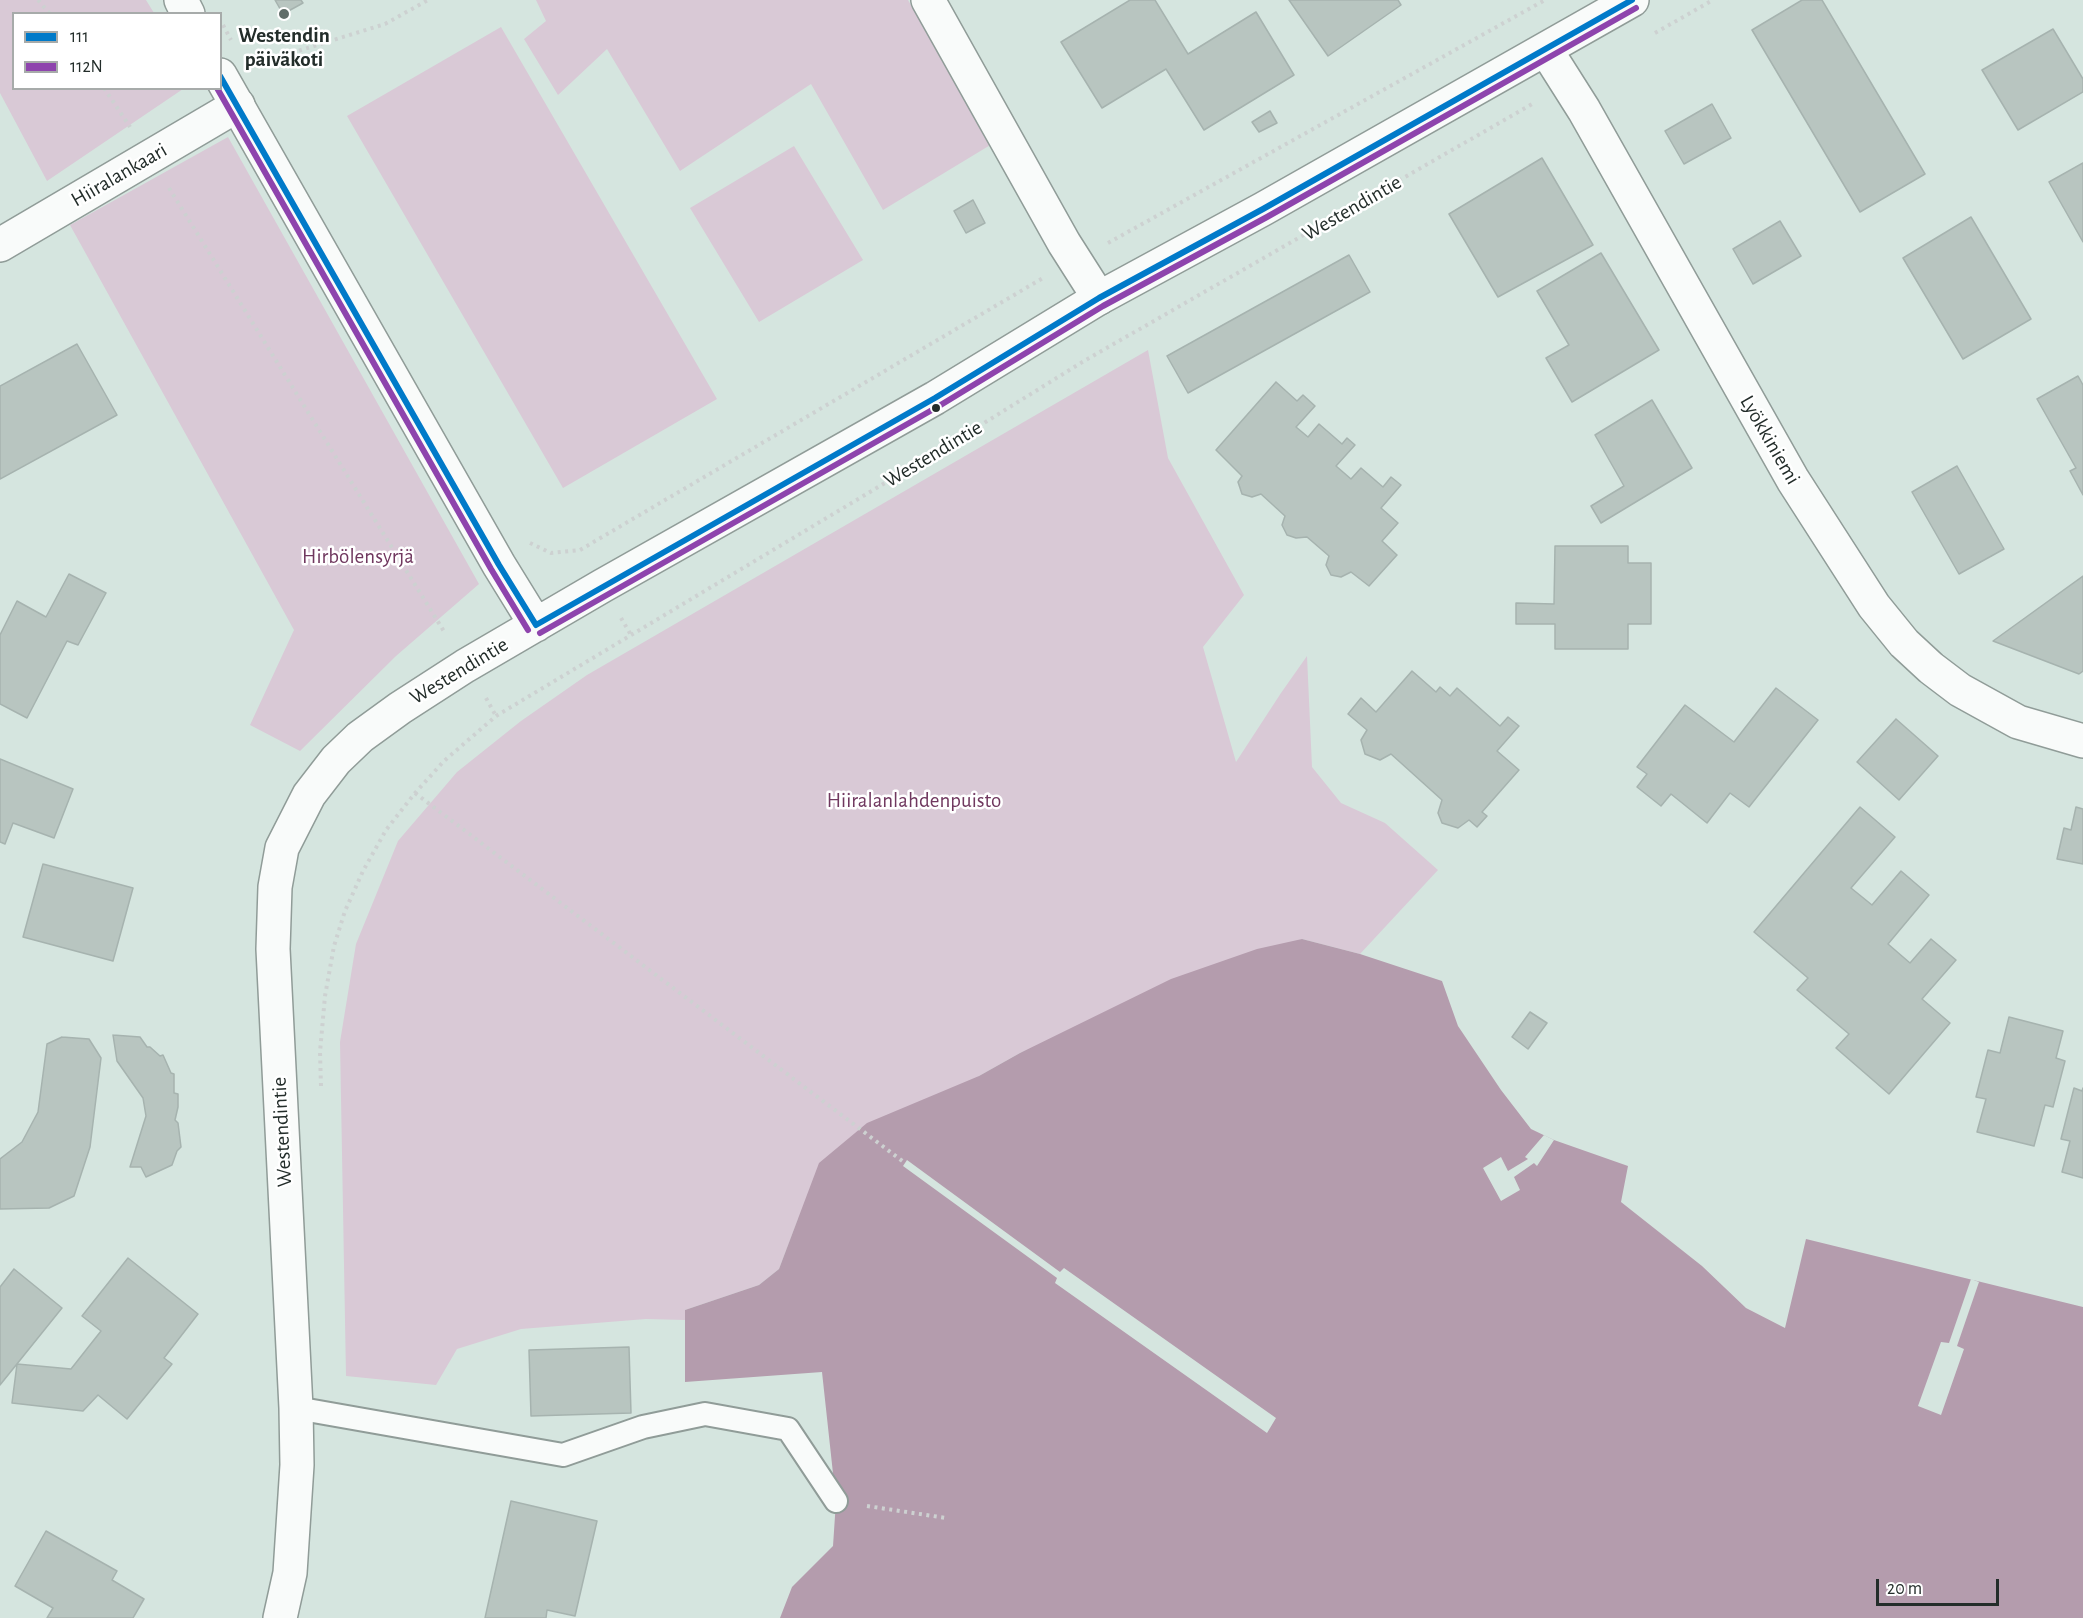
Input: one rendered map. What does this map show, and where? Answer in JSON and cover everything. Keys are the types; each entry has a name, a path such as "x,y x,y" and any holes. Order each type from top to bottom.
{"street":[{"path":"928,0 1074,261 1099,298"},
{"name":"Westendintie","path":"280,1618 290,1573 297,1465 273,949 275,887 282,848 309,795 344,752 360,737 400,708 465,666 935,398 1099,298 1273,204 1632,0"},
{"name":"Lyökkiniemi","path":"1546,50 1584,110 1793,480 1874,606 1910,649 1930,668 1960,690 2018,722 2083,741"},
{"name":"Hiiralankaari","path":"0,245 150,157 227,87"},
{"path":"227,87 499,565 536,625"}],"lane":[{"path":"296,1408 563,1455 644,1427 705,1414 788,1430 836,1501"}],"path":[{"path":"38,0 48,12"},
{"path":"227,87 246,66 385,24 428,0"},
{"path":"523,539 551,553 580,550 1038,281 1545,0"},
{"path":"1650,36 1713,0"},
{"name":"Westendintie","path":"320,1052 325,996 334,946 345,911 363,871 386,830 415,794 444,761 496,716 955,441 1084,361 1567,83"},
{"path":"105,90 150,157 496,716"},
{"path":"415,794 905,1163"},
{"path":"836,1501 946,1518"}],"green space":[{"path":"0,0 146,0 153,12 12,12 12,90 182,90 47,181 0,93"},
{"path":"536,0 908,0 992,144 883,210 811,84 680,171 607,49 558,95 524,39 546,21"},
{"path":"501,27 717,399 563,488 347,116"},
{"name":"Hirbölensyrjä","path":"228,137 479,584 396,656 300,751 250,725 294,630 70,225"},
{"path":"794,146 863,260 759,322 690,208"},
{"name":"Hiiralanlahdenpuisto","path":"1148,350 1168,458 1244,595 1203,647 1236,762 1307,656 1312,767 1341,803 1385,823 1438,870 1360,954 1302,939 1020,1053 979,1076 798,1219 779,1269 759,1285 685,1310 685,1320 646,1319 521,1329 457,1349 436,1385 346,1376 340,1042 356,944 398,841 457,772 521,721 587,675"}],"shaded area":[{"path":"1302,939 1360,954 1442,981 1458,1026 1501,1090 1531,1129 1554,1140 1628,1166 1621,1202 1702,1266 1746,1308 1785,1328 1806,1239 2083,1307 2083,1618 780,1618 792,1587 833,1546 836,1501 822,1372 685,1382 685,1310 759,1285 779,1269 819,1163 867,1123 979,1076 1020,1053 1171,979 1257,949"}],"pier":[{"path":"1544,1135 1554,1140 1537,1166 1534,1163 1514,1177 1520,1190 1501,1201 1483,1168 1501,1157 1508,1171 1528,1159 1525,1157"},
{"path":"907,1160 1060,1272 1064,1268 1276,1418 1267,1433 1055,1283 1057,1278 903,1166"},
{"path":"1971,1279 1979,1282 1957,1346 1964,1349 1941,1415 1918,1406 1941,1342 1949,1343"}],"building":[{"path":"275,0 301,0 303,3 283,14"},
{"path":"1130,0 1155,0 1188,54 1256,12 1294,75 1204,130 1166,69 1102,108 1061,42"},
{"path":"1289,0 1398,0 1401,5 1328,56"},
{"path":"1802,0 1822,0 1925,174 1860,212 1752,30"},
{"path":"2053,29 2083,79 2083,92 2018,130 1982,70"},
{"path":"1712,104 1731,138 1684,164 1665,131"},
{"path":"1270,111 1277,123 1259,132 1252,122"},
{"path":"1542,158 1593,245 1498,297 1449,214"},
{"path":"2083,163 2083,242 2049,182"},
{"path":"973,200 985,223 966,233 954,211"},
{"path":"1971,217 2031,319 1963,359 1903,258"},
{"path":"1780,221 1801,256 1753,284 1733,249"},
{"path":"1601,253 1659,350 1572,402 1546,358 1569,345 1537,291"},
{"path":"1349,255 1370,292 1188,393 1167,356"},
{"path":"77,344 117,415 0,479 0,386"},
{"path":"2078,376 2083,385 2083,495 2070,471 2076,468 2037,399"},
{"path":"1276,382 1297,401 1303,395 1315,406 1296,427 1308,437 1319,424 1342,444 1347,438 1355,445 1336,466 1351,479 1361,468 1383,487 1391,477 1401,485 1381,508 1398,523 1382,541 1397,555 1369,586 1351,572 1341,577 1331,575 1326,565 1329,556 1307,537 1296,538 1287,535 1282,525 1285,516 1261,494 1252,497 1242,494 1238,482 1242,476 1216,450"},
{"path":"1652,400 1692,468 1601,523 1591,506 1624,486 1595,435"},
{"path":"1957,466 2004,549 1959,574 1912,492"},
{"path":"1555,546 1628,546 1628,563 1651,563 1651,624 1628,624 1628,649 1555,649 1555,624 1516,624 1516,603 1554,604"},
{"path":"69,574 106,593 78,645 67,641 27,718 0,704 0,635 17,601 46,617"},
{"path":"2083,576 2083,671 2079,674 1993,641"},
{"path":"1412,671 1436,692 1440,687 1450,696 1457,688 1500,726 1508,717 1519,726 1497,751 1519,770 1482,812 1487,816 1477,827 1469,820 1458,828 1442,823 1438,813 1442,800 1391,754 1380,760 1365,754 1361,740 1367,730 1348,714 1361,698 1376,712"},
{"path":"1776,688 1818,720 1749,807 1730,793 1707,823 1671,794 1661,806 1637,787 1647,774 1637,767 1685,705 1734,742"},
{"path":"1896,719 1938,756 1899,800 1857,762"},
{"path":"0,759 73,789 54,838 13,823 5,844 0,842"},
{"path":"1860,807 1895,837 1851,888 1872,905 1901,871 1929,895 1888,944 1910,963 1931,939 1956,960 1922,999 1950,1023 1889,1094 1836,1048 1849,1034 1797,990 1808,978 1754,932"},
{"path":"2076,807 2083,809 2083,864 2057,859 2064,828 2071,830"},
{"path":"43,864 133,888 113,961 23,937"},
{"path":"1530,1012 1547,1023 1528,1049 1512,1037"},
{"path":"2009,1017 2063,1031 2056,1058 2065,1061 2053,1107 2045,1105 2034,1146 1977,1132 1986,1099 1976,1097 1988,1050 2000,1053"},
{"path":"113,1035 140,1037 147,1047 160,1056 163,1055 171,1073 174,1074 174,1093 178,1094 175,1120 178,1123 181,1147 172,1165 146,1177 141,1167 130,1167 146,1116 143,1098 117,1061"},
{"path":"62,1037 89,1039 101,1058 90,1147 74,1196 49,1208 0,1209 0,1159 22,1142 38,1112 47,1044"},
{"path":"2074,1088 2082,1091 2083,1088 2083,1178 2062,1172 2070,1141 2061,1139"},
{"path":"128,1258 198,1314 164,1358 172,1364 127,1419 98,1395 83,1411 12,1403 17,1364 71,1369 101,1331 82,1316"},
{"path":"14,1269 62,1308 0,1385 0,1287"},
{"path":"629,1347 631,1413 531,1416 529,1350"},
{"path":"511,1501 597,1521 575,1616 547,1610 546,1618 485,1618"},
{"path":"46,1531 117,1571 112,1580 144,1599 133,1618 47,1618 53,1608 15,1586"}],"transit line":[{"name":"111","path":"536,625 935,398 1099,298 1263,209 1632,0"},
{"name":"112N","path":"540,633 939,406 1103,306 1267,217 1636,8"},
{"name":"111","path":"222,80 499,565 536,625"},
{"name":"112N","path":"218,90 528,630"}],"place":[{"name":"Westendin päiväkoti","path":"284,14"}]}
